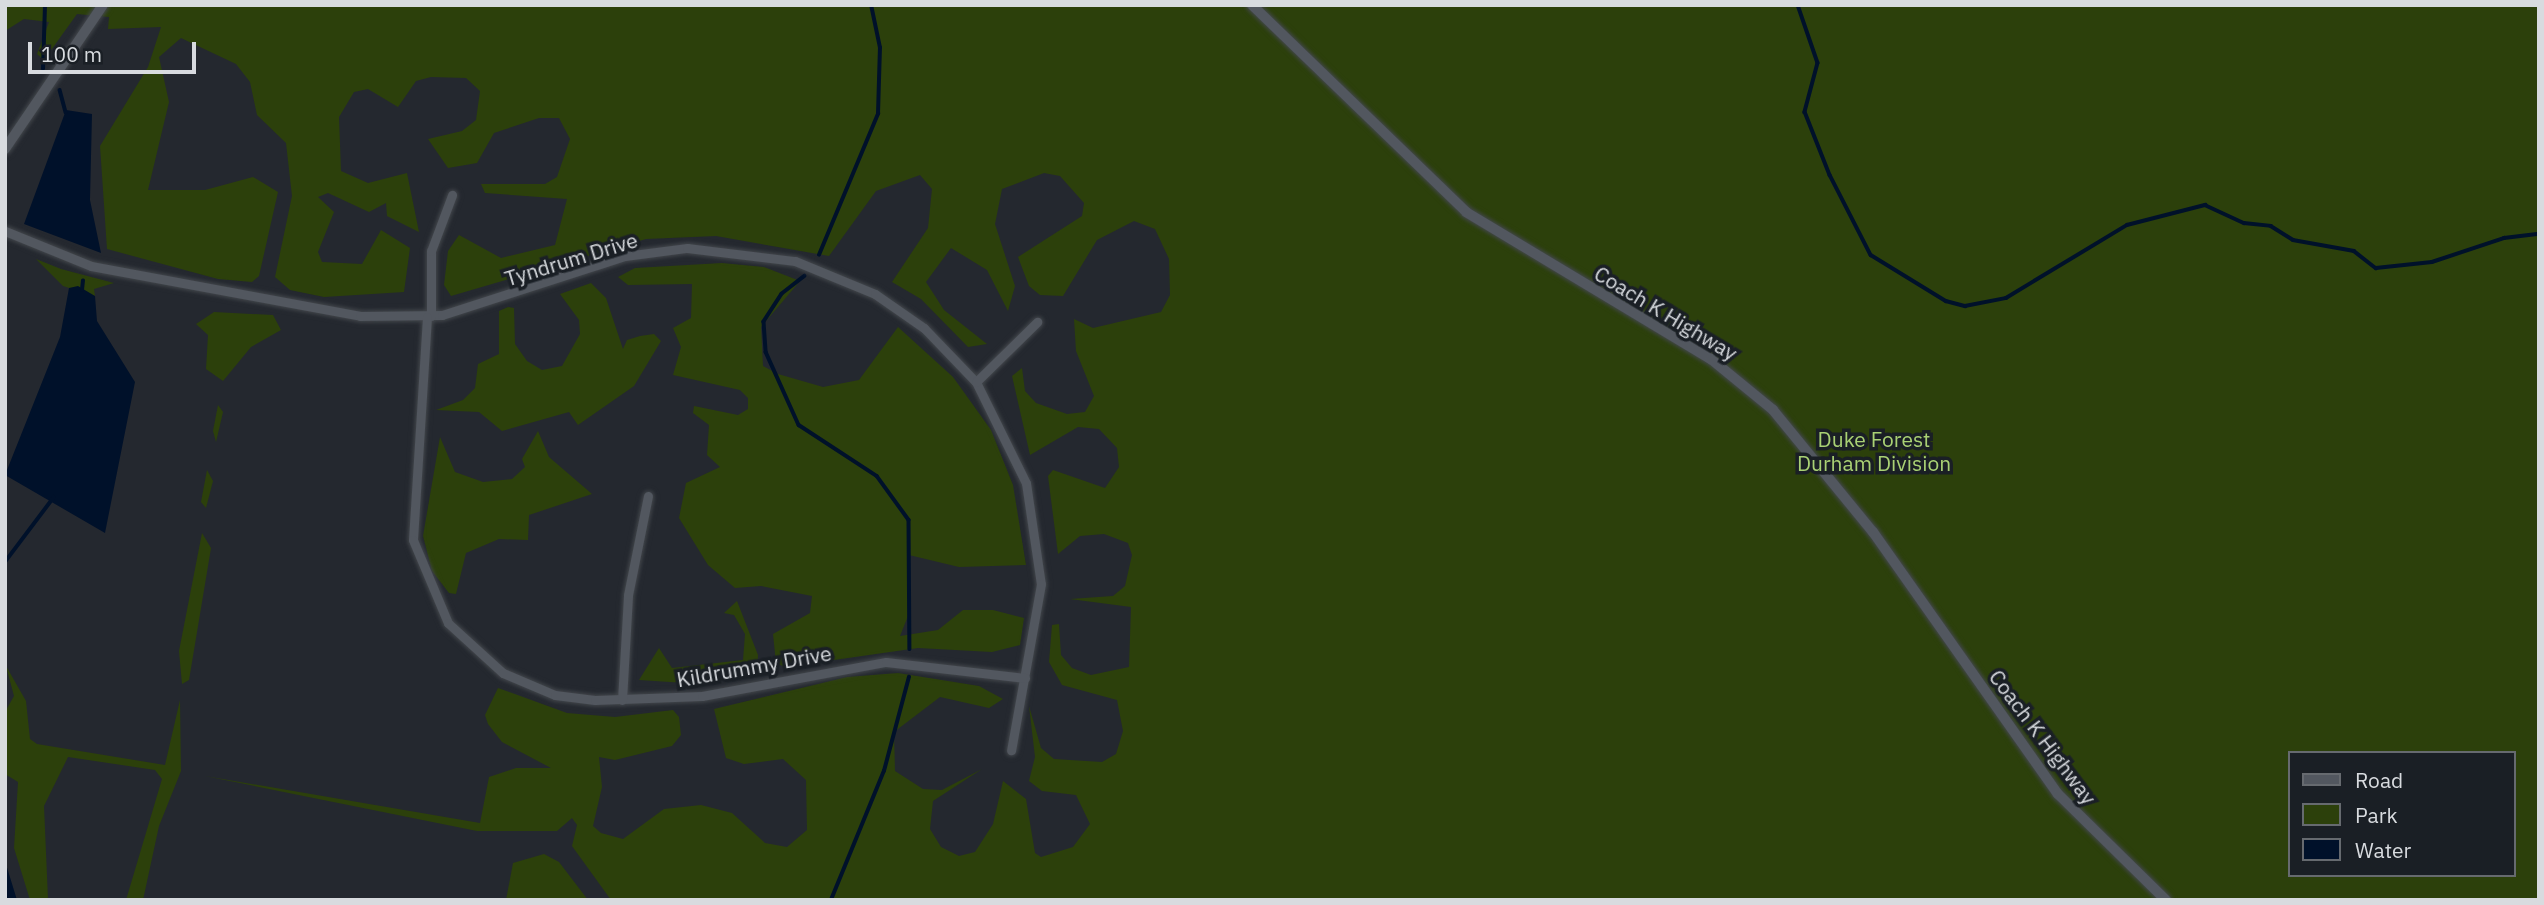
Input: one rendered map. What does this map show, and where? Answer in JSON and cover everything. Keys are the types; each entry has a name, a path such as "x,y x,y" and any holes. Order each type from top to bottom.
{"street":[{"path":"5,149 103,5"},
{"name":"Coach K Highway","path":"1252,5 1466,212 1711,359 1773,410 1873,531 2058,794 2166,900"},
{"name":"Kildrummy Drive","path":"452,195 431,251 429,317 412,530 436,603 464,640 511,678 555,695 622,700 702,696 886,662 1025,678"},
{"name":"Tyndrum Drive","path":"5,231 63,258 192,288 329,313 429,317 625,256 687,248 751,252 807,264 875,293 924,328 976,382 1021,467 1040,546 1038,613 1011,750"},
{"path":"976,382 1037,322"},
{"path":"622,700 628,595 648,496"}],"green space":[{"name":"Duke Forest Durham Division","path":"5,5 2539,5 2539,900 611,900 572,846 577,825 572,818 557,831 477,831 205,776 480,823 489,777 516,768 551,768 502,742 488,724 485,715 498,688 567,713 615,717 673,710 679,717 681,735 672,746 615,760 599,757 602,787 593,826 601,833 623,839 664,809 701,805 732,813 765,843 787,847 807,830 806,780 783,759 744,764 726,758 714,709 847,677 898,673 979,686 1003,699 989,708 940,697 894,732 895,771 923,789 942,790 982,769 933,801 930,829 941,847 959,856 975,852 993,824 1003,781 1026,799 1035,853 1041,857 1073,847 1090,824 1076,795 1042,791 1029,781 1035,757 1029,706 1041,748 1054,759 1102,762 1116,754 1123,731 1117,700 1062,685 1049,662 1052,625 1059,624 1061,655 1072,668 1091,675 1129,667 1131,607 1070,599 1113,596 1125,586 1132,555 1128,543 1104,534 1080,536 1058,554 1048,476 1053,470 1105,488 1119,467 1117,448 1099,429 1078,427 1030,455 1012,376 1022,368 1025,391 1036,403 1067,414 1085,412 1094,396 1076,351 1074,319 1093,328 1161,312 1170,295 1169,259 1155,229 1134,221 1097,240 1063,296 1040,295 1029,286 1018,257 1082,216 1084,203 1060,176 1044,173 1002,189 995,224 1015,286 1008,311 987,270 951,248 926,282 944,310 987,344 968,347 921,299 892,282 928,228 932,189 920,175 876,191 829,256 716,236 646,239 451,296 444,285 448,251 459,235 501,258 555,245 567,199 485,193 481,184 545,184 557,177 570,139 559,118 539,118 494,133 477,163 448,168 428,139 462,131 476,120 480,91 466,78 431,77 416,81 398,107 368,89 354,92 339,117 341,171 368,183 407,173 419,232 387,216 386,203 369,212 328,193 318,197 334,212 318,252 322,262 362,264 381,230 410,248 404,292 324,297 290,290 275,277 292,196 286,143 257,115 250,82 236,64 181,38 159,57 169,102 148,190 205,190 253,177 278,192 259,276 252,282 218,279 107,249 100,146 148,67 161,27 108,29 109,17 77,14 44,60 37,54 49,22 24,19 5,31"},
{"path":"36,259 61,269 114,283 94,289 95,296 63,286"},
{"path":"722,263 764,267 800,281 761,327 763,366 778,374 823,387 859,380 898,327 953,377 991,430 1013,485 1026,565 959,567 909,555 910,611 900,636 938,630 963,610 993,610 1024,618 1020,645 992,652 918,648 785,667 776,663 773,634 810,613 812,596 761,586 735,588 708,565 679,518 686,483 720,467 707,455 709,425 693,413 694,406 738,415 748,409 748,398 740,390 673,375 681,347 673,328 691,318 692,284 628,285 618,277 635,268"},
{"path":"591,283 606,298 623,349 627,340 640,336 654,334 661,341 634,386 578,425 569,412 502,431 479,412 436,410 463,400 475,388 478,364 499,354 499,311 508,307 514,308 515,344 527,361 542,370 562,366 580,334 579,320 560,294"},
{"path":"214,312 273,315 281,330 251,347 223,381 206,369 208,335 196,324"},
{"path":"218,405 223,412 216,442 213,431"},
{"path":"538,431 549,457 592,494 529,515 528,540 499,539 466,553 456,594 449,593 432,571 423,536 440,437 455,472 483,482 512,479 525,467 522,459"},
{"path":"207,470 213,481 206,508 201,502"},
{"path":"202,533 211,548 189,680 182,684 179,651"},
{"path":"737,601 758,655 757,672 701,684 639,680 659,648 672,668 743,660 745,634 734,615 724,613"},
{"path":"6,666 26,701 30,739 37,744 165,765 180,700 181,771 159,826 143,900 126,900 162,779 155,770 68,757 44,806 48,899 30,900 14,848 18,782 5,774 5,712 14,696"},
{"path":"544,854 559,862 588,900 506,900 513,863"}],"water":[{"path":"66,110 92,114 90,200 101,253 24,224"},
{"path":"78,286 95,296 97,321 135,382 105,533 5,475 60,337 69,288"},
{"path":"5,861 17,900 5,900"}],"waterway":[{"path":"43,69 45,5"},
{"path":"819,255 878,114 880,48 871,5"},
{"path":"1798,5 1818,63 1805,112 1830,175 1871,255 1946,301 1965,306 2006,298 2127,225 2205,205 2244,223 2271,226 2293,240 2354,251 2376,268 2432,262 2504,238 2539,234"},
{"path":"60,90 66,112"},
{"path":"805,276 782,294 764,322 766,352 799,425 877,476 909,520 910,649"},
{"path":"82,290 83,281"},
{"path":"5,562 54,497"},
{"path":"831,900 884,771 909,677"}]}
